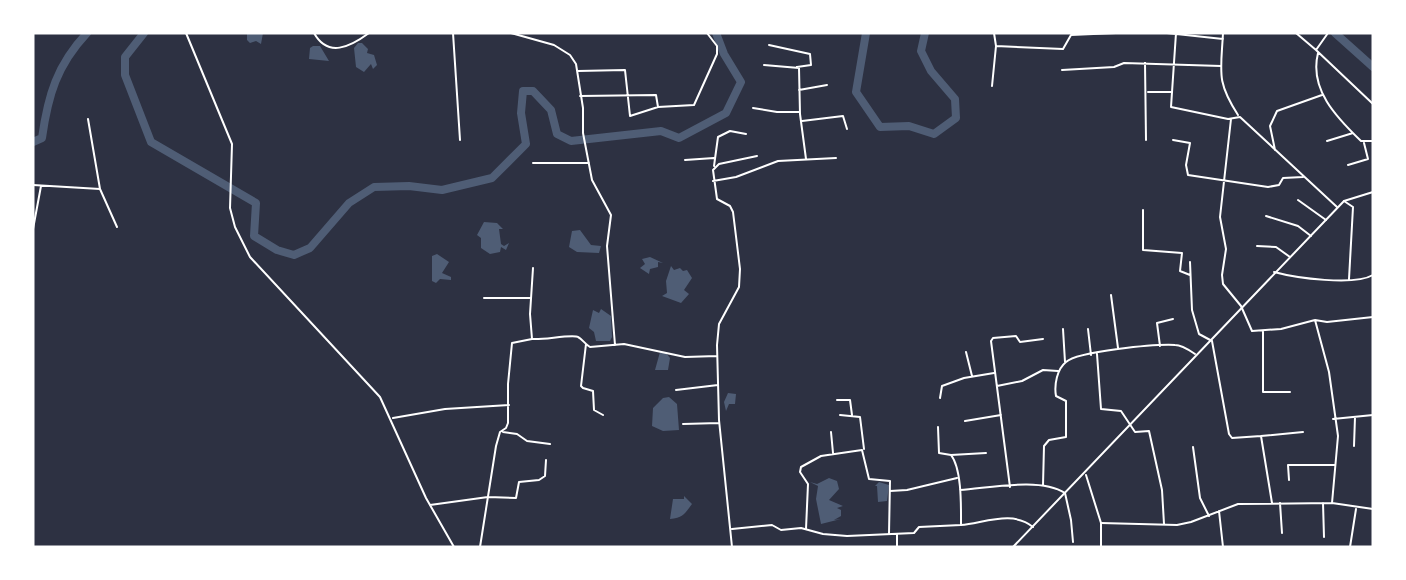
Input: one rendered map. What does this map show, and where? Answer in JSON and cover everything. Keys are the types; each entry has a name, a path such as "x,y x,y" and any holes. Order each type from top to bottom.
{"street":[{"path":"186,33 232,144 230,195 235,227 256,266 380,397 430,505 454,547"},
{"path":"314,33 322,45 333,49 346,47 369,33"},
{"path":"453,33 459,140"},
{"path":"511,33 554,45 570,55 578,71 583,132 589,163 596,191 606,202 611,215 607,246 615,345"},
{"path":"578,71 625,70 630,116 658,107 691,106 697,103 707,71 714,62 717,48 707,33"},
{"path":"992,86 996,46 994,33"},
{"path":"996,46 1063,49 1071,35 1116,33"},
{"path":"1167,33 1223,39"},
{"path":"1176,33 1170,104 1173,108 1231,119 1238,116"},
{"path":"1223,33 1221,66 1223,93 1238,116 1338,207"},
{"path":"1296,33 1373,104"},
{"path":"1328,33 1317,51 1316,66 1322,95 1364,143 1368,159 1348,165"},
{"path":"764,65 797,67 811,65 810,54 769,45"},
{"path":"1062,70 1145,63 1221,66"},
{"path":"1145,63 1148,92 1146,140"},
{"path":"797,67 806,159"},
{"path":"799,90 827,85"},
{"path":"1148,92 1171,92"},
{"path":"580,96 656,95 658,107"},
{"path":"1275,150 1270,126 1277,111 1322,95"},
{"path":"753,108 777,112 800,112"},
{"path":"802,121 843,117 846,129"},
{"path":"88,118 100,189 117,227"},
{"path":"1231,119 1220,217 1226,249 1223,284 1241,306 1252,331 1281,330 1315,320 1327,322 1373,317"},
{"path":"732,547 732,529 719,423 717,356 718,327 740,287 740,269 734,212 730,206 717,199 713,181 718,137 729,131 746,134"},
{"path":"1327,141 1353,133"},
{"path":"1173,140 1190,143 1186,174 1268,187 1280,185 1283,178 1303,177"},
{"path":"1364,143 1373,141"},
{"path":"714,166 757,156"},
{"path":"685,160 714,158"},
{"path":"713,181 736,177 769,163 836,158"},
{"path":"533,163 589,163"},
{"path":"33,184 100,189"},
{"path":"33,229 41,186"},
{"path":"1013,547 1085,474 1195,354 1212,341 1241,306 1344,201 1373,192"},
{"path":"1298,200 1326,220"},
{"path":"1344,201 1353,207 1349,279"},
{"path":"1143,210 1143,250 1182,253 1180,272 1190,275"},
{"path":"1266,216 1298,226 1311,236"},
{"path":"1257,246 1276,247 1290,258"},
{"path":"1190,262 1193,320 1202,338 1212,341"},
{"path":"532,339 533,268"},
{"path":"1274,272 1302,278 1362,279 1373,275"},
{"path":"1111,295 1118,349"},
{"path":"484,298 531,298"},
{"path":"1160,346 1157,323 1173,320"},
{"path":"1315,320 1329,372 1333,419 1338,441 1332,502"},
{"path":"1063,329 1065,362"},
{"path":"1088,329 1091,355"},
{"path":"1263,330 1263,392 1290,392"},
{"path":"480,547 500,432 506,428 508,423 512,343 532,339 556,340 569,335 580,338 586,345 606,348 615,345 637,346 685,357 717,356"},
{"path":"1010,487 991,339 1016,336 1020,342 1043,339"},
{"path":"1212,341 1230,437 1303,432"},
{"path":"586,345 581,386 593,390 594,410 603,415"},
{"path":"1043,485 1044,446 1049,440 1066,437 1066,401 1056,396 1055,392 1058,371 1065,362 1074,357 1118,349 1160,346 1183,347 1195,354"},
{"path":"966,352 973,377"},
{"path":"1097,354 1101,409 1122,411 1135,432 1149,431 1162,490 1164,525"},
{"path":"997,386 1022,381 1043,370 1058,371"},
{"path":"940,398 942,386 995,373"},
{"path":"676,390 719,385"},
{"path":"837,400 850,400 852,415"},
{"path":"391,419 445,409 509,405"},
{"path":"840,415 860,417 868,478 888,480 889,534"},
{"path":"965,420 1001,415"},
{"path":"1333,419 1373,415"},
{"path":"1354,417 1354,446"},
{"path":"683,424 719,423"},
{"path":"938,427 939,453 951,455 986,453"},
{"path":"500,432 513,432 527,441 550,444"},
{"path":"831,432 833,453"},
{"path":"1261,436 1272,503"},
{"path":"1193,447 1200,498 1209,516"},
{"path":"806,529 808,484 800,472 801,467 821,456 864,451"},
{"path":"951,455 960,490 961,525"},
{"path":"430,505 488,497 516,498 519,482 539,480 545,476 546,460"},
{"path":"1289,480 1288,465 1335,465"},
{"path":"1085,474 1101,523 1101,547"},
{"path":"890,491 907,490 957,478"},
{"path":"960,490 1043,485 1054,487 1065,493 1073,543"},
{"path":"1101,523 1164,525 1191,522 1238,504 1332,502 1373,509"},
{"path":"1280,503 1282,533"},
{"path":"1323,503 1324,537"},
{"path":"1350,547 1356,507"},
{"path":"1219,511 1223,547"},
{"path":"732,529 772,525 781,530 806,529 823,534 847,536 898,534 916,533 919,527 961,525 1000,518 1026,521 1033,527"},
{"path":"897,547 898,534"}],"water":[{"path":"247,33 263,33 261,44 256,41 250,43 247,40"},
{"path":"358,43 362,43 368,49 367,53 374,55 377,65 373,69 371,64 364,72 356,67 354,48"},
{"path":"320,46 329,61 309,59 310,48"},
{"path":"484,222 497,223 503,229 499,229 501,244 504,246 509,243 506,250 501,247 500,252 490,254 481,248 481,238 477,235"},
{"path":"580,230 591,245 601,246 599,253 577,252 569,247 572,231"},
{"path":"437,254 449,262 442,273 451,277 451,280 440,279 436,283 432,281 432,256"},
{"path":"650,257 663,263 658,262 658,267 650,269 649,274 640,268 645,264 642,259"},
{"path":"671,266 674,270 680,268 683,271 687,270 692,278 684,290 689,294 681,303 662,296 667,293 666,281"},
{"path":"601,309 611,316 612,337 610,341 596,341 594,332 589,328 593,310 599,313"},
{"path":"660,352 666,353 670,358 668,370 655,370"},
{"path":"728,393 736,394 735,404 729,404 726,411 724,402"},
{"path":"669,397 677,404 679,430 663,431 652,426 653,408 663,398"},
{"path":"829,478 837,481 839,489 829,500 843,506 837,508 841,510 841,516 834,520 841,519 821,524 816,499 818,486 810,482 817,484"},
{"path":"879,482 889,485 887,501 878,502 877,486 875,486"},
{"path":"684,496 692,504 681,516 670,519 673,499 684,499"}],"waterway":[{"path":"33,142 42,138 47,108 61,69 87,33"},
{"path":"144,33 125,57 125,75 151,142 256,203 254,236 277,250 294,255 310,248 349,203 374,187 409,186 442,190 492,178 526,144 521,113 523,91 533,91 551,110 557,134 571,141 661,131 679,138 726,113 741,82 724,54 716,33"},
{"path":"866,33 856,92 880,127 909,126 934,134 956,118 955,99 931,71 921,51 925,33"},
{"path":"1335,33 1373,67"}]}
